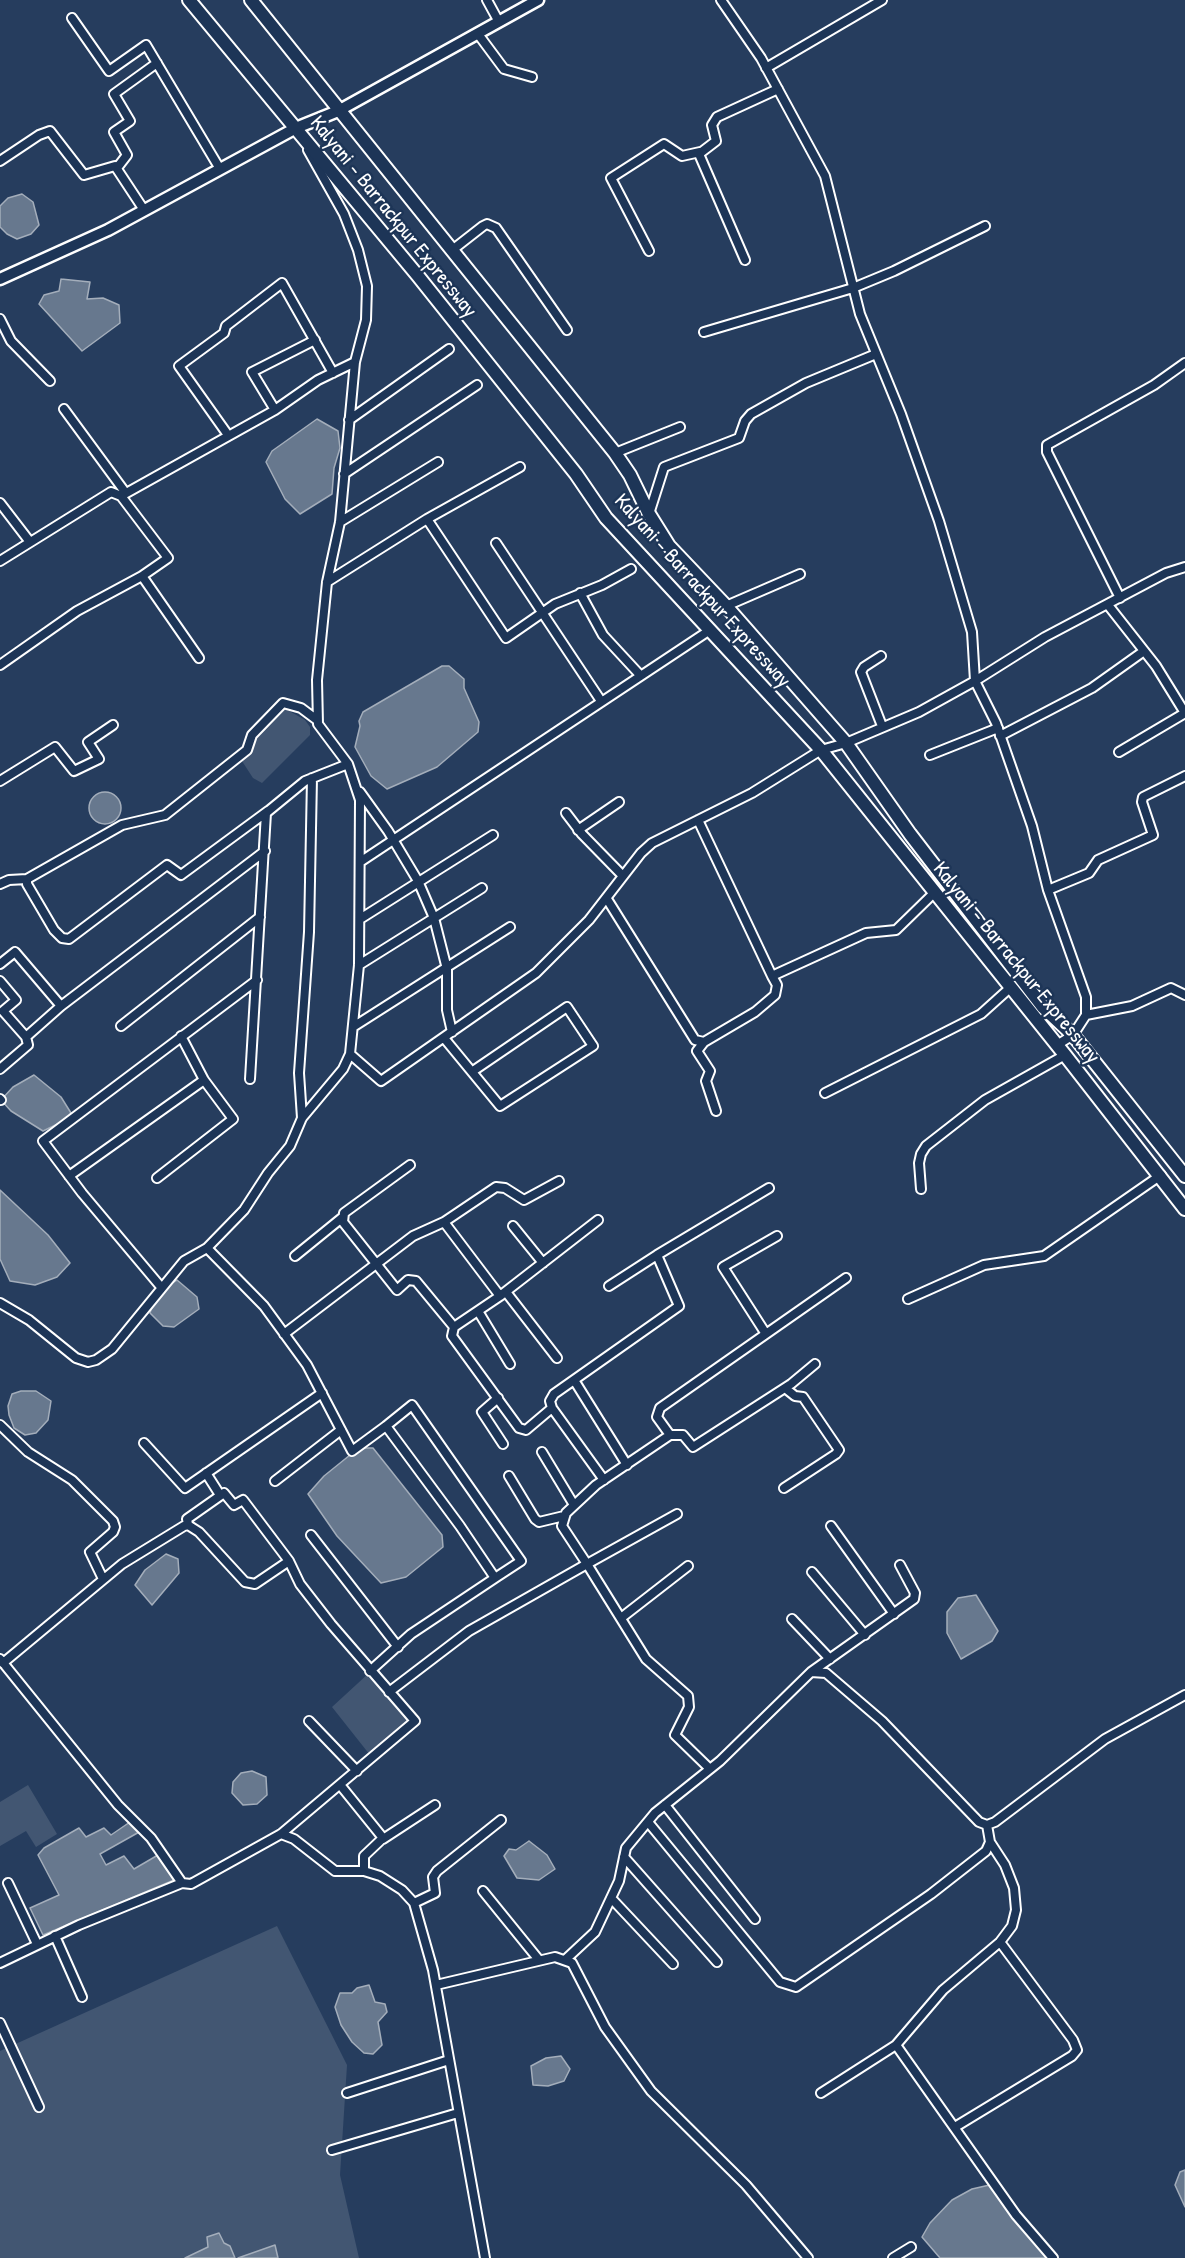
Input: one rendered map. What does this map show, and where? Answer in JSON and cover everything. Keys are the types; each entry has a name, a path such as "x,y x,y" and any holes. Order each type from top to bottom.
{"highway":[{"name":"Kalyani - Barrackpur Expressway","path":"189,0 418,276 576,474 606,518 820,750 1161,1175 1185,1209"},
{"name":"Kalyani - Barrackpur Expressway","path":"251,0 615,453 630,475 649,514 669,546 726,606 846,743 910,834 1043,1007 1074,1035 1185,1176"}],"main road":[{"path":"0,279 108,230 296,129 338,111 538,0"}],"street":[{"path":"487,0 499,22"},
{"path":"721,0 766,68 825,176 860,314 919,463 960,586 972,632 975,681 999,732 1032,826 1048,890 1086,997 1086,1015 1074,1035 1061,1050 985,1100 926,1146 919,1163 921,1189"},
{"path":"766,68 882,0"},
{"path":"72,18 109,71 146,45 220,169"},
{"path":"478,34 504,69 532,77"},
{"path":"117,168 127,155 114,132 130,121 114,94 157,63"},
{"path":"649,250 611,178 664,144 678,155 700,152 716,141 712,125 717,117 778,89"},
{"path":"296,129 344,214 358,250 367,286 366,320 355,362 340,522 327,582 317,680 317,720"},
{"path":"0,161 39,135 51,131 84,175 115,166 144,210"},
{"path":"700,152 699,158 745,260"},
{"path":"451,251 483,226 487,224 496,228 567,330"},
{"path":"704,332 853,288 894,271 985,226"},
{"path":"228,435 179,366 224,333 226,326 282,283 333,373"},
{"path":"0,319 11,341 51,381"},
{"path":"275,410 252,372 315,340"},
{"path":"349,420 449,349"},
{"path":"649,514 664,467 739,438 745,421 751,414 806,383 876,354"},
{"path":"0,561 111,492 123,494 185,462 355,362"},
{"path":"1120,598 1047,452 1047,445 1154,385 1185,363"},
{"path":"344,474 477,385"},
{"path":"0,665 76,611 142,576 168,558 64,409"},
{"path":"615,453 680,427"},
{"path":"340,522 438,462"},
{"path":"327,582 427,519 520,467"},
{"path":"0,503 30,542"},
{"path":"427,519 506,638 555,604 631,569"},
{"path":"496,543 601,702"},
{"path":"350,1054 381,1081 536,973 608,899 641,853 652,843 752,793 820,750 846,743 919,712 1045,638 1166,573 1185,567"},
{"path":"726,606 800,574"},
{"path":"142,576 199,658"},
{"path":"580,593 603,635 640,675"},
{"path":"1108,605 1144,651 1185,713 1119,752"},
{"path":"360,862 711,630"},
{"path":"930,755 999,732 1092,688 1144,651"},
{"path":"881,656 864,667 861,672 882,726"},
{"path":"0,884 9,880 27,879 122,825 165,815 247,750 252,735 283,703 301,708 317,720 348,764 359,791 394,840 418,881 434,918 447,969 447,1010 452,1032"},
{"path":"0,781 55,747 74,771 99,759 88,742 113,725"},
{"path":"27,879 45,918 62,938 69,939 167,865 181,875 268,811 285,795 312,778 348,764"},
{"path":"1048,890 1089,873 1098,860 1152,836 1154,831 1142,802 1143,798 1185,776"},
{"path":"302,1118 299,1073 309,932 312,778"},
{"path":"0,1303 29,1320 76,1358 88,1362 112,1349 184,1262 207,1248 244,1210 268,1173 290,1146 302,1118 338,1076 350,1054 359,965 359,791"},
{"path":"578,830 619,802"},
{"path":"250,1079 252,1011 257,980 266,813 268,811"},
{"path":"566,813 578,830 623,876"},
{"path":"698,820 777,985 775,995 755,1012 704,1042 697,1051 710,1071 706,1081 716,1111"},
{"path":"360,919 493,835"},
{"path":"26,1037 61,1006 265,851"},
{"path":"359,965 482,888"},
{"path":"772,976 866,933 896,930 935,892"},
{"path":"608,899 695,1040 704,1042"},
{"path":"121,1026 260,917"},
{"path":"353,1027 510,927"},
{"path":"0,964 15,952 61,1006"},
{"path":"161,1287 43,1141 257,980"},
{"path":"0,981 16,1000 3,1011 26,1037 28,1045 0,1069"},
{"path":"825,1093 981,1014 1011,987"},
{"path":"1086,1015 1132,1006 1171,988 1185,995"},
{"path":"444,1038 500,1106 593,1046 567,1007 473,1071"},
{"path":"157,1178 233,1119 204,1080 181,1036"},
{"path":"69,1176 204,1080"},
{"path":"295,1256 343,1218 345,1213 410,1165"},
{"path":"908,1299 984,1265 1044,1256 1161,1175"},
{"path":"284,1334 413,1236 444,1222 496,1187 505,1188 524,1200 559,1181"},
{"path":"609,1286 769,1188"},
{"path":"343,1218 343,1222 397,1290 408,1280 416,1281 454,1327"},
{"path":"552,1408 526,1430 519,1428 452,1336 454,1327 503,1294 598,1220"},
{"path":"444,1222 557,1358"},
{"path":"513,1226 543,1263"},
{"path":"766,1334 723,1267 777,1236"},
{"path":"207,1248 264,1306 307,1365 352,1451 412,1405 521,1561 411,1634 370,1671"},
{"path":"604,1480 552,1408 550,1401 554,1394 679,1306 657,1255"},
{"path":"669,1435 657,1417 660,1408 846,1278"},
{"path":"478,1311 510,1364"},
{"path":"710,1769 675,1735 689,1707 688,1696 646,1659 562,1526 564,1516 604,1480 669,1435 683,1435 693,1447 785,1388 815,1364"},
{"path":"574,1380 627,1465"},
{"path":"784,1488 839,1450 803,1396 795,1396 785,1388"},
{"path":"144,1443 185,1488 322,1393"},
{"path":"498,1398 482,1412 503,1444"},
{"path":"0,1425 28,1452 72,1480 113,1521 115,1527 112,1532 90,1552 103,1580"},
{"path":"386,1426 460,1526 495,1578"},
{"path":"275,1481 341,1430"},
{"path":"542,1452 574,1505"},
{"path":"206,1473 220,1495"},
{"path":"509,1476 535,1520 539,1522 564,1516"},
{"path":"0,1963 56,1936 182,1883 191,1884 281,1834 341,1786 415,1721 370,1671 300,1584 289,1561 243,1500 234,1505 224,1492 187,1519 188,1525 199,1532 245,1582 255,1584 289,1561"},
{"path":"389,1692 470,1631 677,1514"},
{"path":"182,1883 152,1838 103,1787 2,1661 122,1564 188,1525"},
{"path":"831,1526 894,1614"},
{"path":"311,1535 398,1647"},
{"path":"621,1618 688,1566"},
{"path":"565,1960 595,1932 619,1881 626,1848 665,1804 710,1769 811,1672 915,1597 900,1566"},
{"path":"813,1572 865,1635"},
{"path":"792,1619 830,1659"},
{"path":"811,1672 826,1673 882,1721 979,1822 987,1825 1000,1818 1105,1739 1185,1695"},
{"path":"309,1722 357,1771"},
{"path":"341,1786 381,1833 383,1839"},
{"path":"665,1804 755,1919"},
{"path":"364,1871 364,1856 383,1839 435,1805"},
{"path":"414,1903 435,1893 433,1877 437,1871 501,1820"},
{"path":"648,1822 780,1982 796,1987 931,1894 986,1851 990,1842"},
{"path":"821,2093 896,2045 947,1985 1000,1942 1012,1926 1016,1898 1005,1864 990,1842 987,1825"},
{"path":"281,1834 294,1839 335,1870 364,1871 380,1876 402,1890 414,1903 436,1985 485,2258"},
{"path":"624,1857 717,1962"},
{"path":"9,1883 38,1944"},
{"path":"483,1891 539,1960"},
{"path":"611,1898 673,1964"},
{"path":"56,1936 82,1997"},
{"path":"955,2127 1072,2056 1077,2050 1073,2040 1000,1942"},
{"path":"436,1985 555,1957 572,1963 605,2027 651,2091 746,2184 808,2258"},
{"path":"0,2023 39,2107"},
{"path":"896,2045 1016,2215 1053,2258"},
{"path":"347,2093 449,2060"},
{"path":"332,2150 458,2113"},
{"path":"893,2258 911,2247"}],"shaded area":[{"path":"22,194 33,202 39,225 31,234 17,239 0,227 0,206 8,198"},
{"path":"61,279 90,282 87,299 103,298 119,305 120,323 82,351 39,304 44,295 59,291"},
{"path":"317,419 338,431 340,448 334,468 332,494 300,514 285,499 266,462 272,451"},
{"path":"442,666 449,666 464,679 464,688 479,722 478,732 437,767 387,789 371,776 355,747 359,721 363,712"},
{"path":"284,708 305,720 310,727 310,735 262,783 253,778 240,758 255,735"},
{"path":"105,792 117,796 121,808 117,820 105,824 93,820 89,808 93,796"},
{"path":"34,1075 61,1097 71,1113 66,1120 43,1131 11,1111 1,1100 13,1087"},
{"path":"0,1190 48,1235 70,1263 57,1277 35,1285 10,1281 0,1259"},
{"path":"177,1280 197,1297 199,1309 174,1327 163,1326 150,1313 152,1306 167,1286"},
{"path":"21,1391 36,1391 51,1401 48,1420 36,1433 25,1435 14,1428 9,1415 8,1406 12,1394"},
{"path":"364,1448 373,1448 442,1535 443,1547 406,1577 381,1583 337,1536 308,1494 324,1476 350,1455"},
{"path":"166,1554 178,1559 179,1573 152,1605 135,1585 145,1570"},
{"path":"976,1595 998,1631 992,1641 961,1659 947,1633 947,1612 958,1598"},
{"path":"369,1673 415,1723 370,1755 332,1707"},
{"path":"252,1771 266,1777 267,1795 257,1804 243,1805 232,1793 233,1782 241,1773"},
{"path":"28,1785 57,1834 36,1847 26,1831 0,1846 0,1802"},
{"path":"130,1822 141,1831 100,1854 106,1865 124,1856 134,1869 158,1855 174,1880 43,1935 30,1908 59,1895 38,1855 44,1848 79,1828 86,1837 104,1828 111,1835"},
{"path":"529,1841 547,1855 555,1869 539,1880 517,1878 504,1856 509,1849 516,1850"},
{"path":"277,1926 347,2065 340,2175 359,2258 0,2258 0,2051"},
{"path":"369,1985 375,2002 385,2004 387,2012 378,2022 382,2045 373,2054 364,2053 352,2042 341,2025 335,2007 340,1993 352,1993 357,1988"},
{"path":"561,2056 570,2069 564,2081 548,2086 533,2085 531,2066 546,2058"},
{"path":"1185,2170 1185,2207 1175,2185 1180,2172"},
{"path":"994,2184 1054,2258 940,2258 922,2237 930,2223 952,2200 972,2189"},
{"path":"219,2233 224,2243 230,2246 235,2258 185,2258 208,2247 207,2237"},
{"path":"275,2245 278,2258 238,2258"}]}
